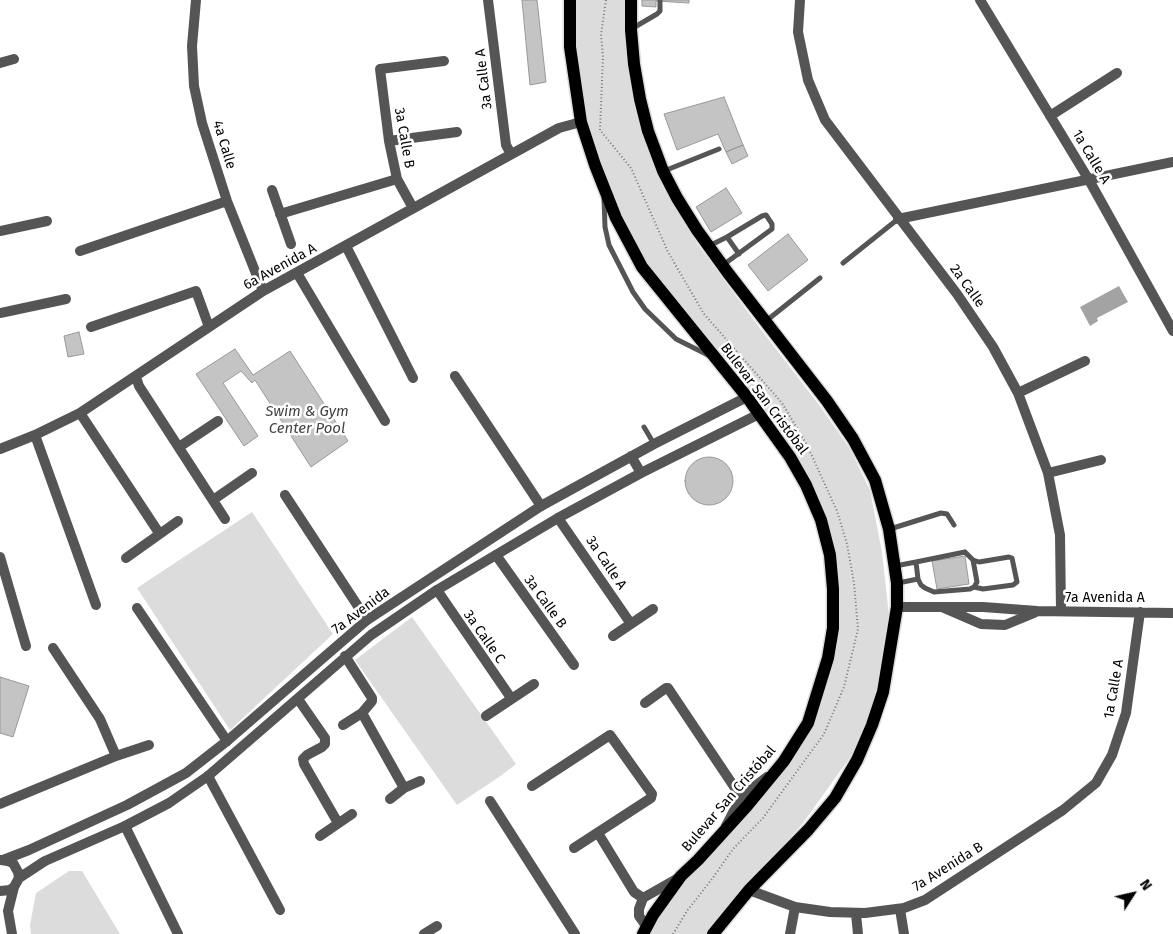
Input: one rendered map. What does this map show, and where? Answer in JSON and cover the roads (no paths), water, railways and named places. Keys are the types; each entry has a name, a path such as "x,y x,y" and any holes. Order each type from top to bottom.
{"main road":[{"name":"Bulevar San Cristóbal","path":"570,0 570,47 581,122 595,165 616,218 642,267 747,397 790,457 806,485 821,520 830,555 833,589 833,628 828,658 808,723 784,761 720,836 681,876 642,931"},
{"path":"630,0 631,30 640,99 648,131 663,172 677,198 723,266 827,401 853,439 875,480 889,529 897,583 896,607 883,692 872,725 857,760 835,798 808,830 749,890 713,934"}],"street":[{"name":"4a Calle","path":"196,0 192,46 194,86 202,123 227,201 263,291"},
{"name":"3a Calle A","path":"488,0 506,145 511,154"},
{"name":"2a Calle","path":"800,0 798,32 808,80 825,120 898,219 957,294 994,346 1018,392 1048,472 1060,535 1061,611"},
{"name":"1a Calle A","path":"980,0 1090,180 1173,331"},
{"path":"0,63 14,60"},
{"name":"3a Calle B","path":"414,208 397,180 389,141 380,69 444,61"},
{"path":"1050,116 1117,73"},
{"name":"6a Avenida A","path":"0,449 35,435 80,413 263,291 559,128 581,122"},
{"path":"389,141 457,132"},
{"path":"898,219 1173,162"},
{"path":"280,214 397,180"},
{"path":"272,190 291,244"},
{"path":"80,251 227,201"},
{"path":"0,231 47,221"},
{"path":"346,246 414,378"},
{"path":"297,273 385,421"},
{"path":"91,327 196,291 209,327"},
{"path":"0,313 66,299"},
{"path":"1018,392 1084,361"},
{"path":"455,376 540,506"},
{"path":"136,377 139,386 225,519"},
{"name":"7a Avenida","path":"2,860 56,838 161,788 186,773 227,741 367,620 540,506 654,444 747,397"},
{"path":"80,413 159,533"},
{"name":"7a Avenida","path":"0,891 10,890 16,882 45,862 126,826 169,803 208,776 371,634 437,590 558,518 641,473 759,414"},
{"path":"179,447 218,421"},
{"path":"35,435 96,605"},
{"path":"632,456 641,473"},
{"path":"1048,472 1101,460"},
{"path":"213,500 252,473"},
{"path":"285,495 367,620"},
{"name":"3a Calle A","path":"558,518 631,624"},
{"path":"126,558 178,521"},
{"name":"3a Calle B","path":"496,555 574,664"},
{"path":"0,557 26,646"},
{"name":"3a Calle C","path":"437,590 446,607 511,698"},
{"name":"7a Avenida A","path":"896,607 983,607 1037,611 1173,612"},
{"name":"7a Avenida A","path":"940,607 981,624 1005,625 1037,611"},
{"path":"137,608 227,741"},
{"path":"613,636 653,609"},
{"name":"1a Calle A","path":"1063,810 1096,783 1112,756 1126,713 1140,612"},
{"path":"53,648 100,719 116,756"},
{"path":"343,725 362,713 371,704 372,698 345,656"},
{"path":"486,716 534,684"},
{"path":"645,703 668,688 741,797"},
{"path":"298,699 325,738 325,744 322,748 307,755 303,759 304,764 338,823"},
{"path":"362,713 404,788"},
{"path":"532,786 608,736 611,736 652,796 574,848"},
{"path":"0,804 116,756 149,746"},
{"path":"720,836 741,797 774,772"},
{"path":"208,776 280,910"},
{"path":"390,799 404,788 420,781"},
{"path":"490,801 575,934"},
{"name":"7a Avenida B","path":"749,890 795,907 830,912 856,914 900,909 925,900 1063,810"},
{"path":"320,836 352,814"},
{"path":"126,826 178,934"},
{"path":"598,833 634,892 643,898"},
{"path":"2,860 8,861 16,868 16,882 8,910 12,934"},
{"path":"642,931 639,909 643,898 681,876"},
{"path":"790,934 795,907"},
{"path":"900,909 904,934"},
{"path":"856,914 858,934"},
{"path":"424,934 438,926"}],"lane":[{"path":"631,30 657,14 660,11 660,1"},
{"path":"663,172 719,149"},
{"path":"605,191 603,208 604,227 609,245 633,292 645,309 676,339 714,357"},
{"path":"709,246 766,215 772,224 772,229 723,266"},
{"path":"844,263 898,219"},
{"path":"727,237 739,254"},
{"path":"766,322 820,278"},
{"path":"644,427 654,444"},
{"path":"889,529 941,513 946,514 954,525"},
{"path":"895,566 965,552 973,560 977,582 970,589 934,592 925,588 918,580 916,562"},
{"path":"973,560 979,562 1012,558 1017,582 1013,585 983,589 974,586"},
{"path":"897,583 918,580"}],"water label":[{"name":"Swim & Gym Center Pool","path":"307,420"}]}
